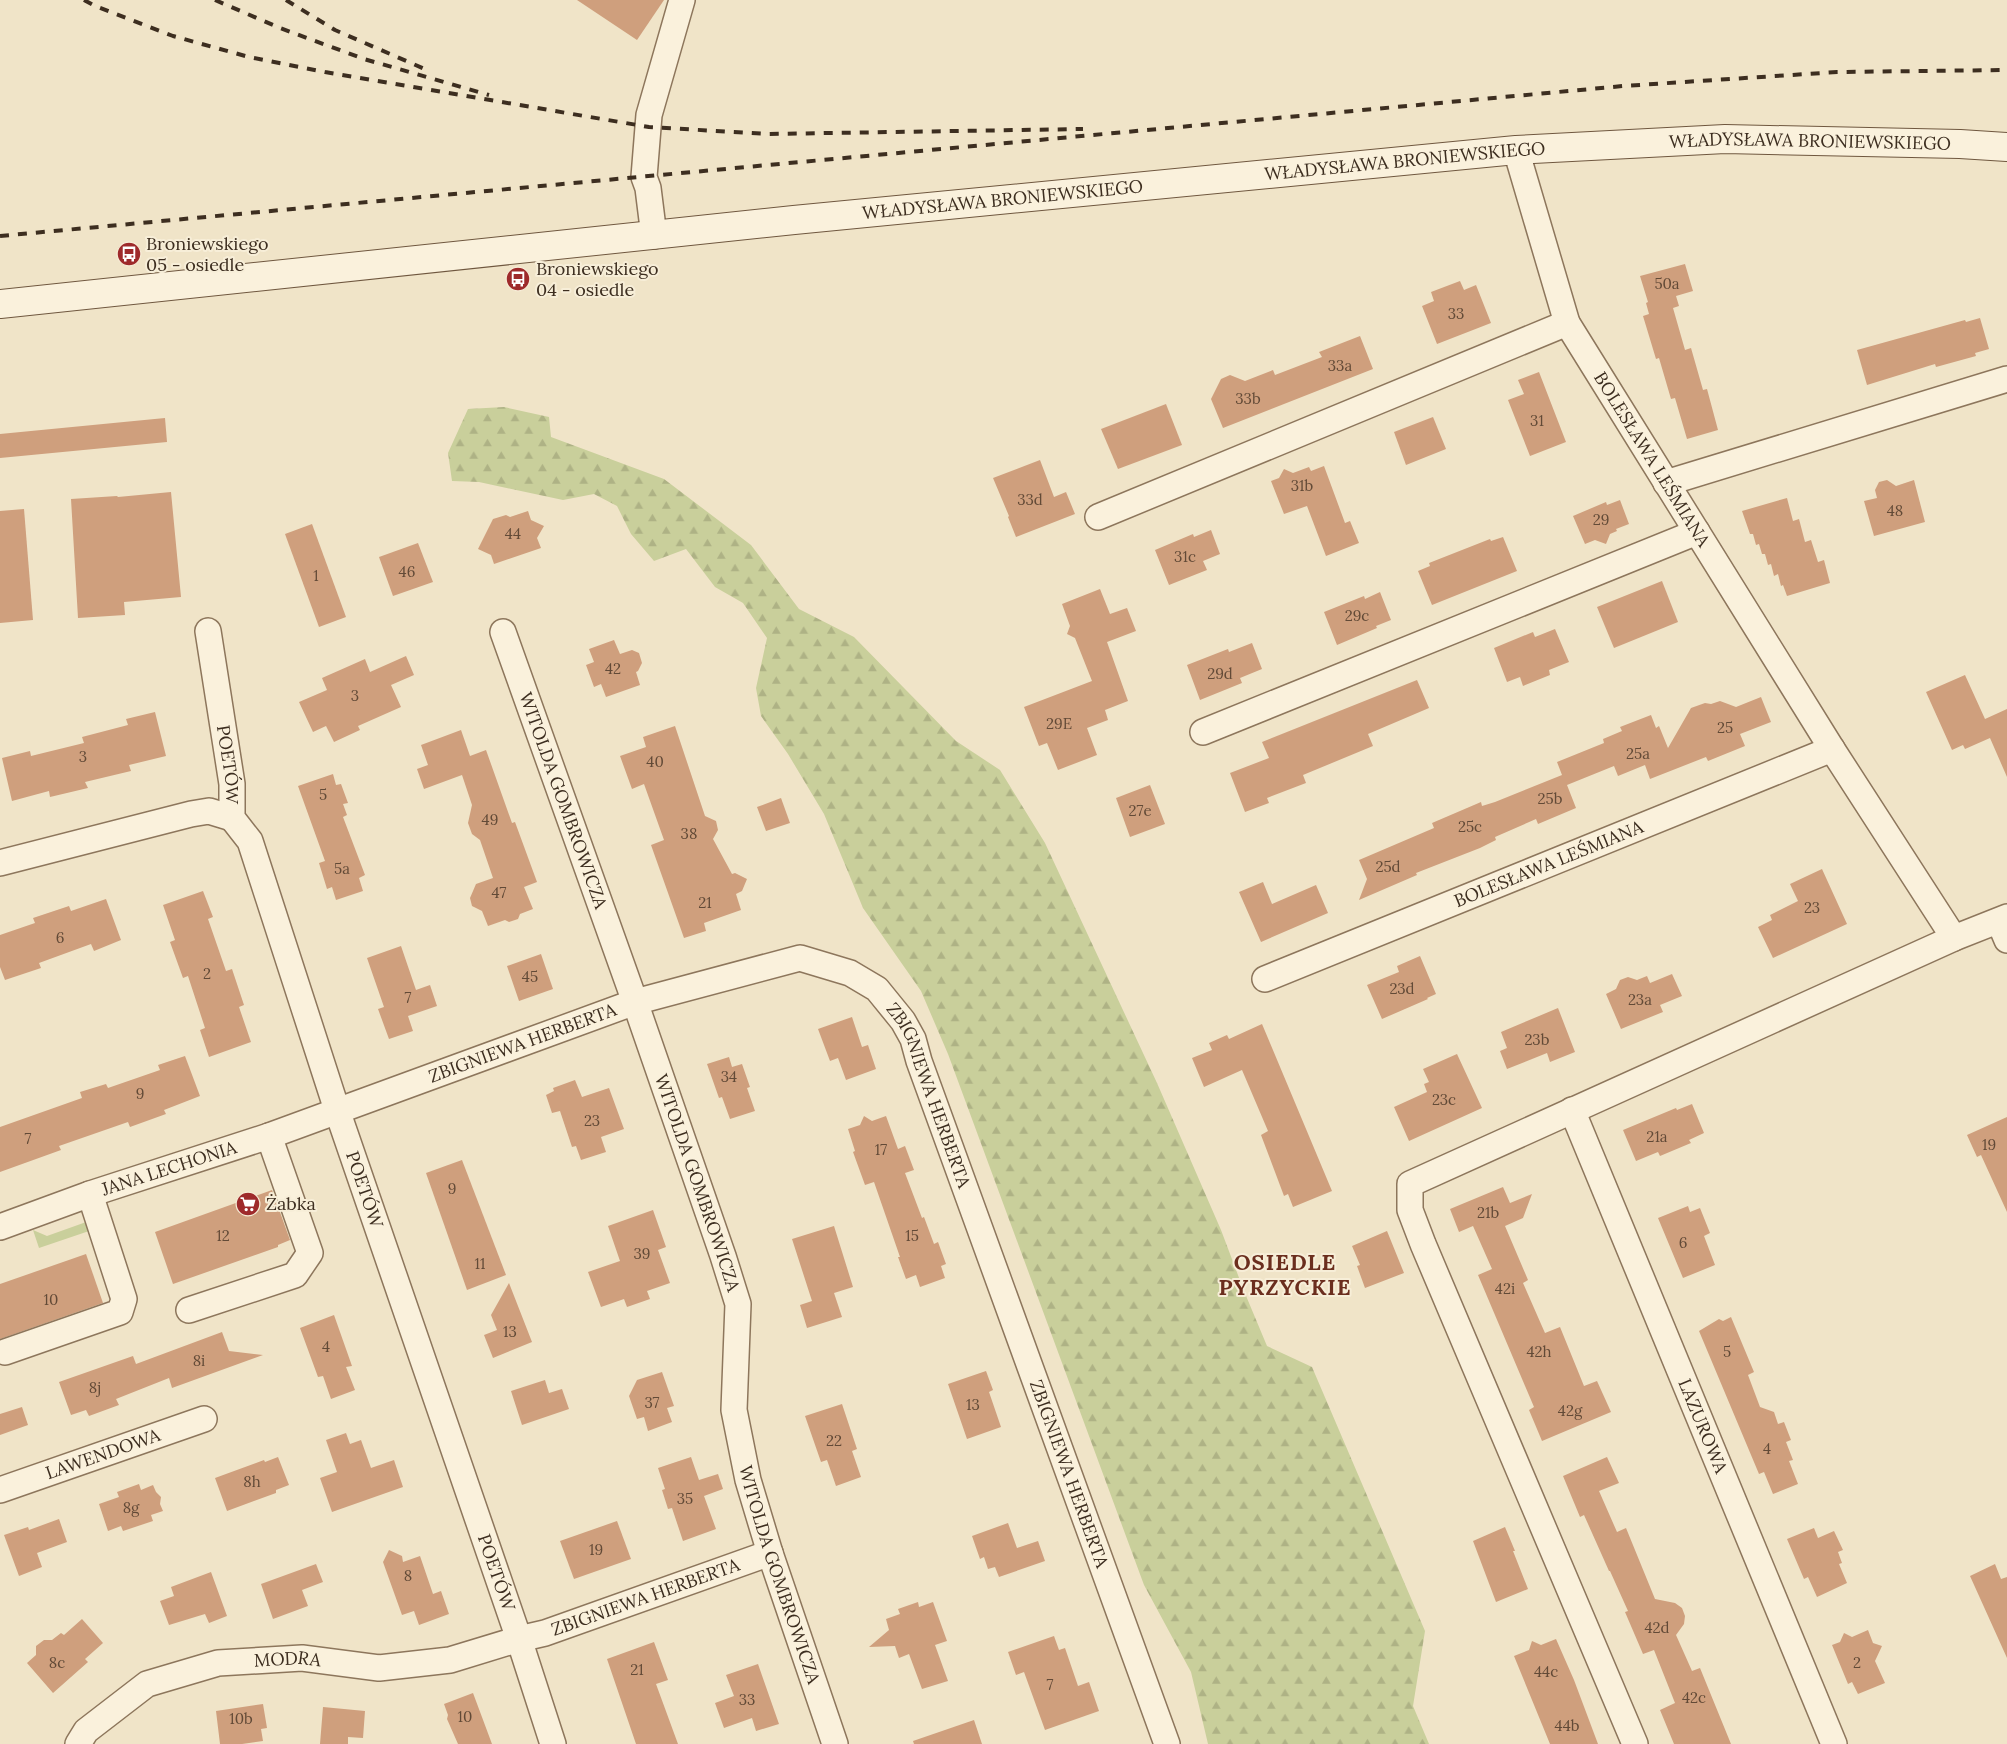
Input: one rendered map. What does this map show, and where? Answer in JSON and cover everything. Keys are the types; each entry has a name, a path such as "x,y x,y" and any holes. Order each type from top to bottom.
{"main road":[{"name":"WŁADYSŁAWA BRONIEWSKIEGO","path":"0,304 794,220 1516,150 1725,139 1960,144 2007,147"}],"street":[{"path":"654,236 648,188 644,177 649,115 682,0"},
{"name":"BOLESŁAWA LEŚMIANA","path":"1516,150 1567,323 1832,749 1954,938"},
{"path":"1098,517 1567,323"},
{"path":"1666,483 2007,379"},
{"path":"1203,732 1697,532"},
{"name":"POETÓW","path":"208,631 232,784 232,818 250,841 337,1110 519,1639 553,1744"},
{"name":"WITOLDA GOMBROWICZA","path":"503,632 635,1002 738,1304 734,1410 748,1480 770,1553 835,1744"},
{"name":"BOLESŁAWA LEŚMIANA","path":"1265,979 1832,749"},
{"path":"0,864 191,814 209,811 232,818"},
{"path":"1635,1744 1410,1210 1410,1184 1954,938 2004,926"},
{"name":"ZBIGNIEWA HERBERTA","path":"337,1110 381,1096 635,1002 800,958 850,973 877,989 903,1021 913,1039 1167,1744"},
{"name":"JANA LECHONIA","path":"0,1227 90,1194 270,1136 337,1110"},
{"name":"LAZUROWA","path":"1572,1110 1834,1744"},
{"path":"189,1310 295,1275 310,1253 270,1136"},
{"path":"5,1352 120,1312 124,1299 90,1194"},
{"name":"LAWENDOWA","path":"0,1490 204,1419"},
{"name":"ZBIGNIEWA HERBERTA","path":"519,1639 545,1633 770,1553"},
{"name":"MODRA","path":"78,1744 86,1731 147,1684 218,1664 302,1658 379,1668 450,1660 519,1639"}],"green space":[{"path":"504,407 549,417 551,437 664,479 751,545 799,609 854,637 956,741 1000,770 1045,843 1157,1083 1221,1230 1267,1346 1312,1367 1425,1631 1413,1706 1429,1744 1208,1744 1191,1672 1144,1585 948,1054 921,991 863,908 824,814 788,754 761,716 756,688 767,638 743,603 715,587 686,549 654,561 631,534 617,506 594,494 563,500 479,482 452,481 448,453 468,409"},
{"path":"89,1221 92,1230 39,1248 33,1230 47,1236"}],"building":[{"path":"577,0 664,0 637,40"},
{"path":"1685,264 1693,291 1676,296 1679,306 1673,308 1685,350 1691,348 1703,390 1707,389 1718,430 1687,439 1675,398 1671,399 1659,358 1656,359 1643,316 1649,314 1646,303 1648,302 1640,276"},
{"path":"1460,281 1464,290 1476,285 1491,323 1437,344 1422,306 1434,301 1431,292"},
{"path":"1980,318 1989,349 1975,353 1976,356 1936,367 1935,364 1867,385 1857,350 1965,320 1966,322"},
{"path":"1360,336 1373,369 1223,428 1211,399 1221,379 1230,375 1245,381 1273,370 1275,375 1322,357 1319,352"},
{"path":"1539,372 1566,442 1530,456 1508,400 1524,394 1518,380"},
{"path":"1166,404 1182,445 1118,469 1101,429"},
{"path":"1433,417 1446,449 1406,465 1394,432"},
{"path":"165,418 167,442 0,458 0,434"},
{"path":"1040,460 1054,497 1066,492 1075,514 1016,537 993,478"},
{"path":"1324,466 1345,523 1350,521 1359,543 1326,556 1307,506 1284,514 1271,481 1279,478 1284,469 1293,473 1309,467 1311,471"},
{"path":"1887,480 1896,486 1914,480 1925,522 1874,536 1864,501 1877,498 1875,490 1879,482"},
{"path":"171,492 181,597 124,602 125,615 78,618 71,499"},
{"path":"1787,498 1793,521 1799,519 1805,542 1811,540 1818,562 1824,560 1830,583 1787,596 1783,585 1781,586 1778,574 1774,576 1771,564 1768,565 1765,554 1762,554 1759,544 1756,545 1753,534 1750,534 1742,511"},
{"path":"1620,500 1629,524 1616,529 1617,531 1610,534 1606,544 1595,540 1585,544 1573,516 1606,502 1607,505"},
{"path":"24,509 33,620 0,623 0,511"},
{"path":"528,511 531,520 544,526 537,538 541,548 494,564 491,555 478,549 493,519 506,515 510,517"},
{"path":"312,524 346,617 319,627 285,534"},
{"path":"1211,530 1220,554 1203,561 1207,570 1169,585 1155,550 1193,534 1194,537"},
{"path":"1503,537 1517,571 1432,605 1418,571 1430,566 1429,563 1490,539 1491,541"},
{"path":"418,543 433,582 393,596 379,557"},
{"path":"1662,581 1678,622 1614,648 1597,607"},
{"path":"1100,589 1110,614 1127,608 1136,631 1107,642 1128,701 1105,710 1108,720 1087,728 1097,755 1058,770 1047,743 1039,746 1024,707 1092,681 1075,638 1067,634 1070,626 1062,604"},
{"path":"1380,592 1391,620 1337,645 1324,612 1364,596 1365,599"},
{"path":"1555,629 1569,662 1549,670 1550,675 1523,686 1520,677 1507,682 1494,648 1533,632 1535,637"},
{"path":"614,640 620,654 632,650 639,653 642,663 636,672 640,685 606,697 601,684 594,687 586,665 594,662 589,649"},
{"path":"1252,643 1262,669 1240,678 1242,683 1200,700 1187,665 1228,649 1229,652"},
{"path":"406,656 414,675 391,685 401,707 358,726 360,730 334,742 326,726 313,732 299,702 327,690 322,678 365,659 370,672"},
{"path":"1965,675 1985,719 2007,709 2007,777 1990,738 1965,749 1963,745 1952,750 1926,692"},
{"path":"1417,680 1429,708 1368,734 1373,746 1303,775 1306,783 1267,798 1269,803 1245,812 1230,773 1269,758 1262,742"},
{"path":"1761,697 1771,722 1740,734 1745,746 1708,761 1706,757 1650,779 1645,765 1618,776 1614,766 1567,785 1576,808 1538,824 1536,819 1495,837 1496,840 1480,848 1416,873 1417,875 1359,900 1367,879 1359,860 1434,828 1432,823 1481,802 1482,806 1495,802 1562,775 1557,762 1604,743 1603,739 1622,731 1620,727 1651,715 1656,728 1659,726 1668,748 1691,708 1705,703 1711,704 1720,701 1736,707"},
{"path":"155,712 166,756 129,765 131,771 85,782 88,788 50,797 49,791 12,801 2,758 30,751 31,756 84,743 82,737 128,725 126,719"},
{"path":"675,726 705,816 716,821 718,830 713,839 732,874 735,873 747,879 742,891 736,894 741,910 704,923 706,931 684,938 651,845 664,840 644,784 632,789 620,756 646,747 643,737"},
{"path":"461,730 470,756 486,750 512,823 515,822 537,882 524,887 533,909 520,914 518,919 509,922 505,920 488,926 482,911 472,906 470,898 476,884 493,878 480,840 472,834 468,823 472,805 462,775 424,789 417,769 428,765 421,745"},
{"path":"333,774 336,785 341,784 348,803 343,804 347,815 343,817 365,875 359,878 363,891 336,900 332,887 327,889 319,863 325,861 298,786"},
{"path":"1150,785 1165,824 1130,837 1116,798"},
{"path":"781,798 790,823 766,831 757,807"},
{"path":"1822,869 1847,924 1773,958 1758,927 1772,920 1770,915 1798,901 1790,884"},
{"path":"1263,882 1272,904 1316,885 1328,913 1261,942 1239,892"},
{"path":"203,891 213,917 208,919 226,971 232,969 244,1005 239,1007 251,1042 209,1057 200,1030 205,1028 188,976 183,978 170,942 175,940 163,905"},
{"path":"106,899 121,940 94,951 91,944 39,963 41,968 5,980 0,967 0,935 35,923 33,918 69,906 71,911"},
{"path":"401,946 416,990 430,985 437,1006 408,1016 413,1031 389,1039 378,1009 384,1007 367,958"},
{"path":"541,954 553,989 519,1001 507,966"},
{"path":"1420,956 1436,994 1382,1019 1367,985 1399,972 1397,966"},
{"path":"1672,974 1682,996 1660,1005 1663,1012 1621,1029 1606,994 1616,989 1620,980 1628,977 1637,980 1647,976 1650,983"},
{"path":"1558,1008 1575,1052 1550,1062 1547,1053 1507,1069 1500,1051 1507,1048 1501,1032"},
{"path":"852,1017 862,1047 868,1045 876,1069 846,1080 838,1058 830,1061 818,1029"},
{"path":"1262,1024 1332,1191 1293,1207 1288,1194 1284,1196 1261,1135 1268,1131 1242,1070 1204,1087 1192,1058 1212,1050 1209,1043 1227,1035 1229,1039"},
{"path":"1457,1054 1482,1108 1409,1141 1394,1107 1427,1092 1424,1084 1429,1082 1423,1069"},
{"path":"185,1056 200,1096 164,1110 166,1114 130,1127 128,1122 59,1146 61,1150 0,1172 0,1127 82,1098 80,1092 106,1084 108,1088 160,1070 158,1065"},
{"path":"729,1057 732,1067 742,1064 750,1087 747,1088 755,1111 730,1119 722,1097 719,1098 707,1064"},
{"path":"575,1080 582,1097 609,1088 624,1129 601,1137 606,1152 581,1160 576,1146 572,1147 560,1111 552,1113 546,1095 554,1091 553,1088"},
{"path":"1692,1104 1704,1133 1689,1140 1691,1143 1660,1156 1658,1152 1636,1161 1623,1130 1676,1108 1677,1110"},
{"path":"864,1116 872,1121 886,1116 898,1149 905,1146 914,1170 905,1173 934,1244 938,1242 946,1264 941,1266 945,1278 920,1287 916,1275 906,1279 874,1182 865,1185 853,1152 855,1151 848,1129 860,1125"},
{"path":"2007,1117 2007,1212 1981,1155 1977,1157 1967,1135"},
{"path":"462,1160 506,1275 467,1290 426,1173"},
{"path":"1503,1187 1510,1203 1532,1194 1523,1218 1505,1226 1528,1280 1523,1283 1545,1333 1560,1327 1584,1386 1597,1381 1611,1412 1542,1441 1529,1410 1534,1407 1478,1275 1492,1269 1473,1226 1459,1232 1450,1209"},
{"path":"272,1190 290,1240 278,1245 278,1247 173,1284 155,1232"},
{"path":"1688,1206 1690,1212 1700,1208 1710,1233 1704,1236 1715,1265 1683,1278 1658,1218"},
{"path":"653,1210 666,1247 658,1250 670,1283 647,1291 650,1299 627,1307 624,1299 601,1307 588,1272 620,1261 608,1226"},
{"path":"834,1226 853,1287 834,1293 842,1317 807,1328 800,1305 812,1301 792,1239"},
{"path":"1387,1231 1404,1273 1365,1288 1357,1266 1360,1265 1352,1246"},
{"path":"86,1254 103,1303 0,1339 0,1284"},
{"path":"509,1283 532,1342 493,1358 484,1335 497,1330 491,1315"},
{"path":"334,1315 352,1366 346,1367 355,1390 331,1399 323,1376 318,1377 300,1328"},
{"path":"1731,1317 1754,1372 1748,1375 1760,1407 1774,1412 1778,1424 1784,1422 1791,1440 1786,1442 1793,1460 1789,1461 1798,1484 1773,1494 1764,1472 1759,1474 1699,1331 1719,1319 1723,1321"},
{"path":"222,1332 229,1351 263,1355 172,1388 169,1378 116,1399 119,1405 89,1416 86,1410 71,1415 59,1382 133,1356 136,1364"},
{"path":"986,1371 993,1390 989,1392 1001,1427 967,1439 948,1384"},
{"path":"662,1372 674,1406 667,1408 672,1422 648,1431 644,1417 637,1419 629,1396 637,1380"},
{"path":"545,1380 549,1393 562,1389 569,1409 522,1425 511,1391"},
{"path":"842,1404 857,1449 852,1451 861,1477 836,1486 827,1460 821,1462 805,1416"},
{"path":"22,1407 28,1425 0,1435 0,1414"},
{"path":"346,1433 350,1444 361,1440 371,1468 394,1460 403,1487 332,1512 320,1478 337,1472 326,1440"},
{"path":"278,1457 289,1485 276,1490 276,1493 227,1511 215,1478 264,1460 265,1462"},
{"path":"691,1457 699,1480 718,1474 723,1489 704,1496 716,1529 683,1541 672,1508 668,1509 662,1490 665,1489 658,1468"},
{"path":"1607,1457 1619,1483 1599,1491 1617,1532 1626,1528 1655,1599 1675,1603 1682,1608 1685,1616 1684,1624 1676,1635 1692,1671 1700,1668 1731,1744 1674,1744 1660,1710 1675,1703 1654,1650 1643,1654 1625,1612 1628,1611 1584,1515 1580,1517 1563,1476"},
{"path":"139,1484 141,1490 153,1485 161,1497 160,1504 163,1511 151,1515 153,1521 123,1531 121,1526 108,1531 99,1504 119,1497 117,1492"},
{"path":"59,1519 67,1542 37,1553 42,1567 19,1576 4,1535 28,1527 29,1530"},
{"path":"617,1521 631,1559 574,1579 560,1541"},
{"path":"1008,1523 1017,1548 1038,1541 1045,1561 999,1577 995,1567 988,1569 984,1557 980,1559 972,1536"},
{"path":"1505,1527 1528,1589 1496,1602 1473,1541"},
{"path":"1814,1528 1818,1538 1834,1531 1843,1550 1838,1552 1842,1563 1839,1564 1847,1583 1817,1597 1808,1577 1804,1579 1787,1539"},
{"path":"389,1550 402,1556 403,1562 420,1556 433,1594 441,1591 449,1614 419,1625 414,1611 402,1615 383,1562"},
{"path":"316,1564 323,1582 302,1590 308,1606 273,1619 261,1584"},
{"path":"1995,1564 2001,1579 2007,1577 2007,1658 1970,1576"},
{"path":"211,1572 227,1616 209,1623 205,1614 169,1625 160,1601 174,1596 171,1587"},
{"path":"918,1602 919,1607 933,1602 947,1641 935,1645 948,1681 922,1689 909,1654 899,1658 895,1646 869,1647 889,1630 886,1619 900,1614 898,1609"},
{"path":"82,1619 103,1643 85,1659 88,1662 53,1693 27,1663 36,1655 36,1646 44,1640 52,1640 61,1633 64,1635"},
{"path":"1868,1630 1873,1643 1882,1646 1875,1661 1885,1683 1858,1694 1852,1682 1848,1684 1832,1645 1840,1642 1844,1633 1852,1637"},
{"path":"1054,1636 1059,1650 1065,1648 1078,1686 1089,1682 1099,1711 1045,1730 1024,1672 1016,1675 1008,1652"},
{"path":"1556,1639 1598,1744 1550,1744 1514,1656 1529,1650 1532,1641 1541,1645"},
{"path":"654,1642 668,1680 656,1684 678,1744 636,1744 607,1659"},
{"path":"758,1664 779,1724 756,1731 752,1718 724,1728 715,1703 734,1696 726,1675"},
{"path":"473,1693 492,1744 458,1744 447,1719 448,1715 444,1704"},
{"path":"263,1704 267,1728 261,1729 263,1741 242,1744 220,1744 216,1711"},
{"path":"323,1707 365,1711 363,1738 348,1737 348,1744 320,1744"},
{"path":"974,1720 982,1744 914,1744 913,1741"}],"railway":[{"path":"84,0 173,36 249,57 325,72 649,127 768,134 1083,129"},
{"path":"215,0 280,28 364,59 489,95"},
{"path":"286,0 335,30 427,70"},
{"path":"0,236 1623,86 1837,72 2007,70"}],"place":[{"name":"Broniewskiego 05 - osiedle","path":"129,254"},
{"name":"Broniewskiego 04 - osiedle","path":"518,279"},
{"name":"Żabka","path":"248,1204"}],"district":[{"name":"OSIEDLE PYRZYCKIE","path":"1285,1274"}]}
